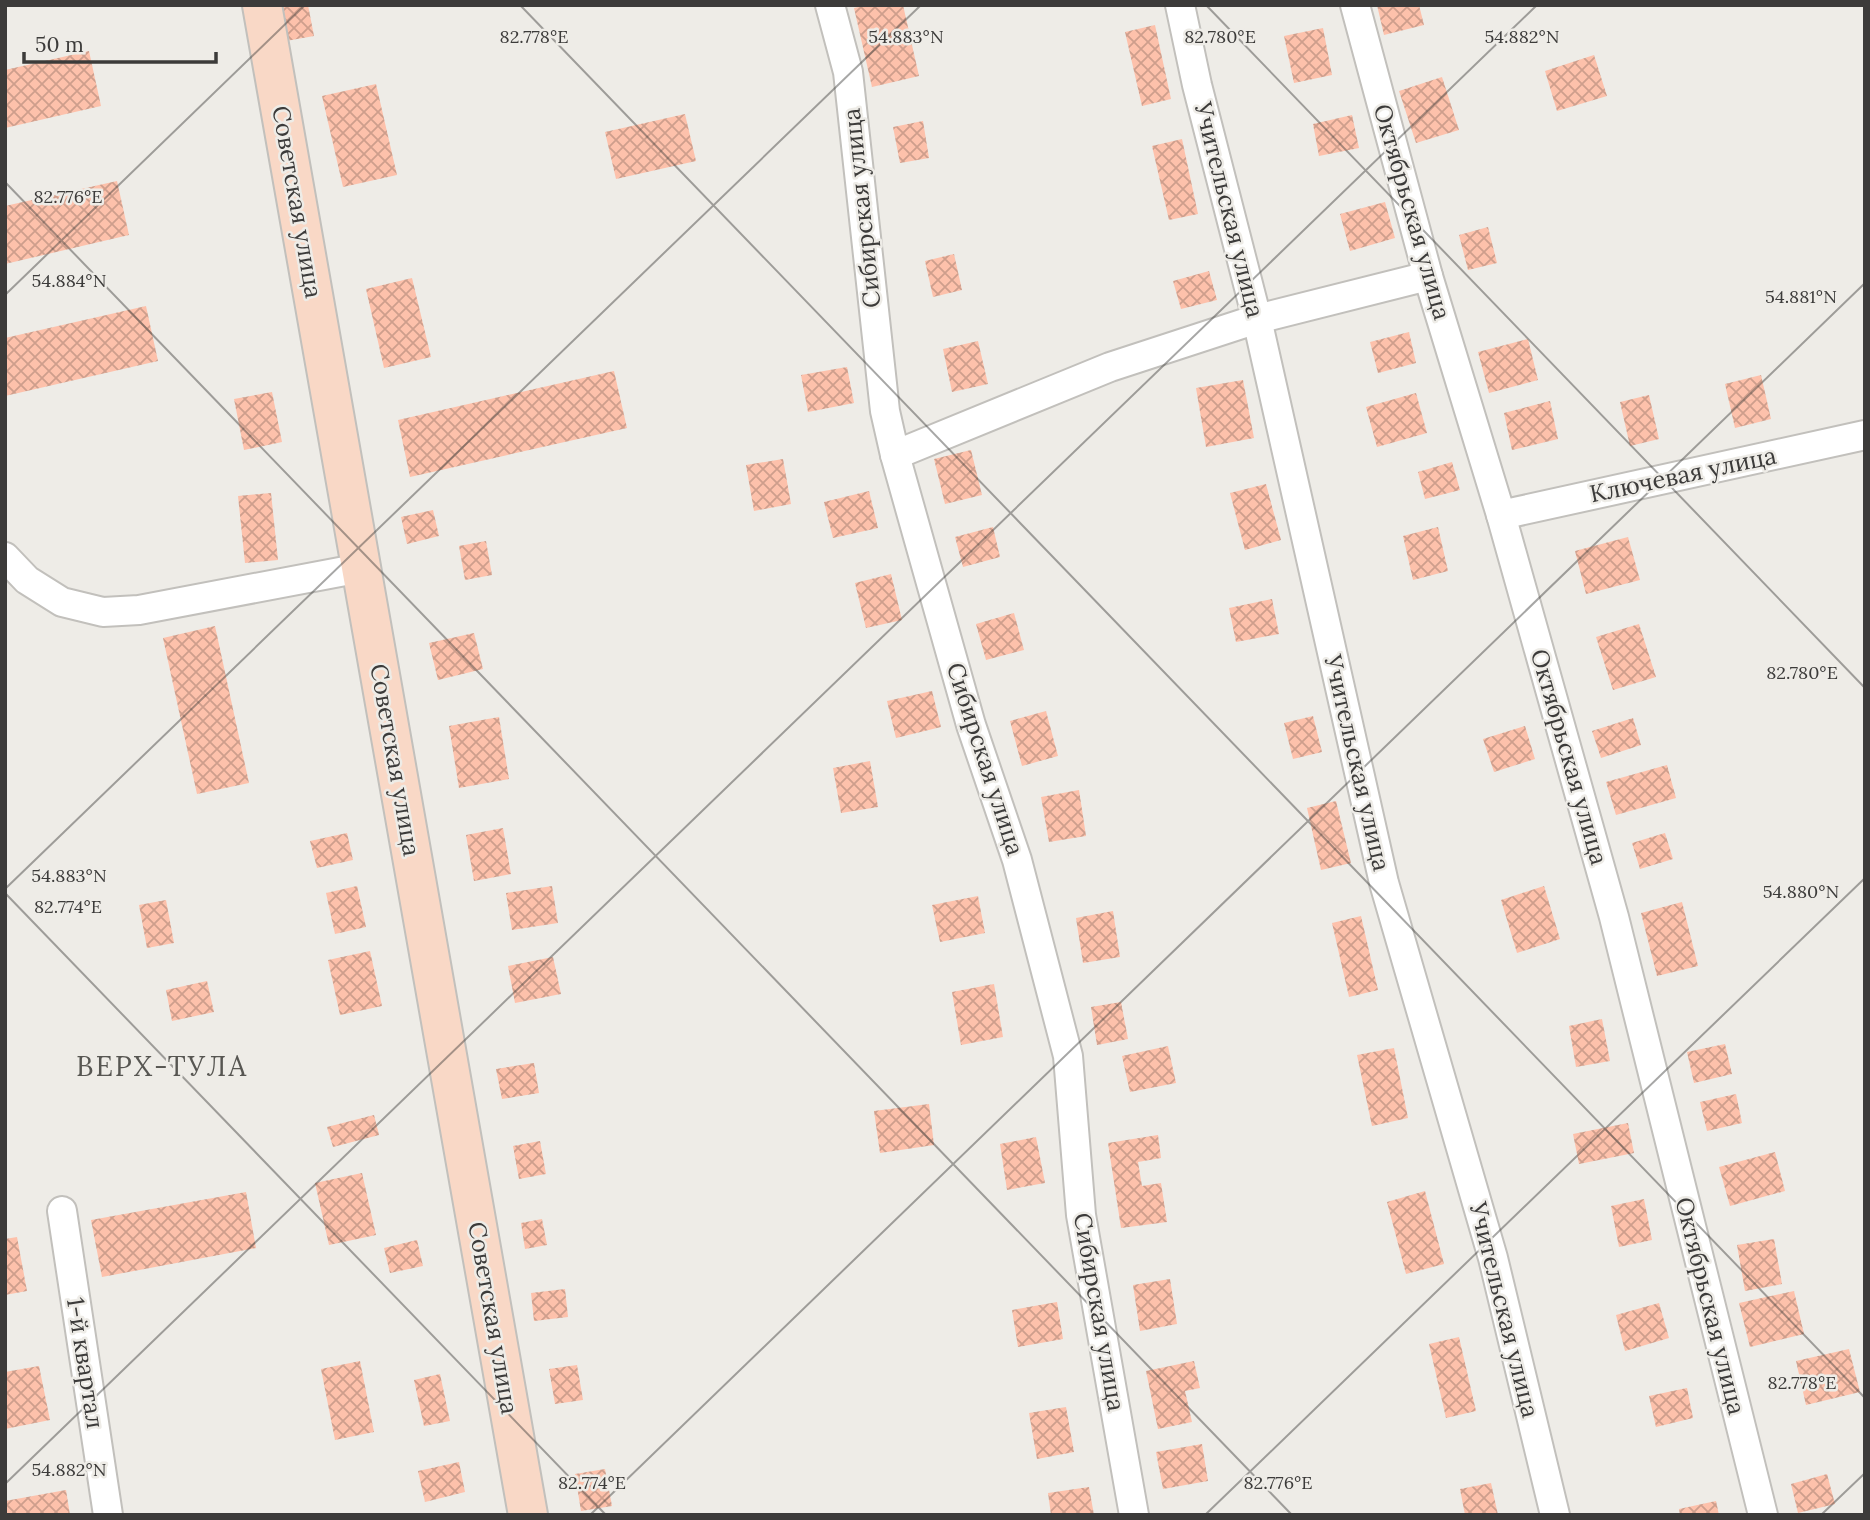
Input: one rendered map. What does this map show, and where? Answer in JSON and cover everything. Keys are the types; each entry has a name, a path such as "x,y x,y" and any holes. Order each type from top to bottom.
{"main road":[{"name":"Советская улица","path":"262,5 528,1515"}],"street":[{"name":"Сибирская улица","path":"830,5 848,72 885,411 971,725 1017,860 1068,1056 1081,1215 1134,1515"},
{"name":"Учительская улица","path":"1180,5 1197,85 1257,319 1384,883 1493,1258 1555,1515"},
{"name":"Октябрьская улица","path":"1355,5 1428,276 1502,515 1614,917 1763,1515"},
{"path":"895,455 1110,367 1257,319 1428,276"},
{"name":"Ключевая улица","path":"1502,515 1865,435"},
{"path":"5,557 27,580 62,602 103,612 139,610 361,568"},
{"name":"1-й квартал","path":"62,1211 107,1515"}],"building":[{"path":"279,5 308,5 314,36 286,41"},
{"path":"867,5 903,5 919,76 872,87 854,8"},
{"path":"1377,5 1419,5 1424,25 1384,35"},
{"path":"1155,25 1171,99 1142,106 1125,32"},
{"path":"1323,28 1332,75 1294,83 1284,36"},
{"path":"89,51 101,106 5,128 5,70"},
{"path":"1594,55 1607,96 1557,111 1545,71"},
{"path":"1442,77 1459,130 1416,143 1399,91"},
{"path":"376,84 397,175 343,187 322,96"},
{"path":"685,114 696,161 616,179 605,132"},
{"path":"1352,115 1359,148 1319,156 1313,124"},
{"path":"923,121 929,158 900,163 893,127"},
{"path":"1182,139 1198,214 1169,220 1152,146"},
{"path":"117,181 129,235 5,264 5,206"},
{"path":"1385,202 1395,238 1350,251 1340,214"},
{"path":"1488,227 1497,263 1468,270 1459,235"},
{"path":"954,254 962,290 933,297 925,261"},
{"path":"1209,271 1217,300 1181,309 1173,281"},
{"path":"412,278 431,357 384,368 366,289"},
{"path":"146,306 158,361 5,396 5,338"},
{"path":"1409,332 1416,363 1378,373 1370,342"},
{"path":"1528,339 1538,380 1489,393 1478,352"},
{"path":"978,341 988,384 952,392 943,349"},
{"path":"847,367 854,403 808,412 801,375"},
{"path":"614,371 627,428 410,477 398,420"},
{"path":"1761,375 1771,419 1735,428 1725,384"},
{"path":"1243,380 1254,438 1206,447 1196,388"},
{"path":"272,392 282,442 244,450 234,399"},
{"path":"1416,393 1427,433 1377,447 1366,407"},
{"path":"1649,395 1659,439 1630,446 1620,402"},
{"path":"1550,401 1558,439 1512,450 1504,413"},
{"path":"971,450 982,495 945,504 934,459"},
{"path":"783,459 791,504 754,511 746,465"},
{"path":"1452,462 1460,490 1425,499 1418,472"},
{"path":"1266,484 1281,540 1245,550 1230,493"},
{"path":"869,491 878,528 833,538 824,502"},
{"path":"271,493 278,560 245,563 238,496"},
{"path":"433,510 439,536 407,544 401,517"},
{"path":"993,527 1000,557 963,567 955,537"},
{"path":"1438,527 1448,571 1413,580 1403,536"},
{"path":"1628,537 1640,580 1586,594 1575,551"},
{"path":"486,541 492,575 465,580 459,546"},
{"path":"891,574 902,620 866,628 855,583"},
{"path":"1272,599 1279,634 1236,642 1229,608"},
{"path":"1014,613 1024,650 986,660 976,624"},
{"path":"1639,624 1656,677 1613,690 1596,637"},
{"path":"215,626 249,783 197,794 163,638"},
{"path":"474,633 483,669 438,680 429,643"},
{"path":"932,691 941,727 896,738 887,701"},
{"path":"1046,711 1058,756 1022,766 1010,721"},
{"path":"1313,716 1322,752 1293,759 1284,723"},
{"path":"499,717 509,779 459,788 449,726"},
{"path":"1633,718 1641,745 1601,758 1592,731"},
{"path":"1525,726 1535,759 1494,772 1483,739"},
{"path":"870,761 878,807 841,813 833,768"},
{"path":"1667,765 1676,798 1616,815 1606,782"},
{"path":"1079,790 1086,836 1049,842 1041,797"},
{"path":"1336,801 1351,863 1321,870 1307,808"},
{"path":"503,828 511,874 474,881 466,835"},
{"path":"347,833 353,860 317,868 310,841"},
{"path":"1665,833 1673,859 1640,869 1632,843"},
{"path":"357,886 366,927 335,934 326,893"},
{"path":"552,886 558,923 512,930 506,893"},
{"path":"1544,886 1560,939 1517,953 1501,900"},
{"path":"978,896 985,933 940,942 932,905"},
{"path":"166,900 174,943 147,948 139,905"},
{"path":"1682,902 1698,966 1657,976 1641,913"},
{"path":"1113,911 1120,957 1083,963 1076,918"},
{"path":"1361,916 1378,990 1349,997 1332,923"},
{"path":"370,951 382,1006 340,1015 328,960"},
{"path":"553,957 561,994 515,1003 508,966"},
{"path":"207,981 214,1012 172,1021 166,990"},
{"path":"994,984 1003,1037 961,1045 952,992"},
{"path":"1121,1002 1128,1039 1097,1045 1091,1007"},
{"path":"1602,1019 1610,1061 1576,1067 1569,1026"},
{"path":"1725,1044 1732,1074 1694,1083 1687,1052"},
{"path":"1168,1046 1176,1083 1130,1092 1122,1056"},
{"path":"1394,1048 1408,1118 1372,1126 1357,1055"},
{"path":"534,1063 539,1093 502,1099 496,1069"},
{"path":"1736,1094 1742,1123 1707,1131 1700,1102"},
{"path":"929,1104 934,1145 880,1153 874,1111"},
{"path":"374,1115 379,1135 333,1147 327,1127"},
{"path":"1628,1123 1634,1153 1579,1164 1573,1134"},
{"path":"1158,1135 1161,1158 1138,1162 1142,1186 1161,1183 1167,1222 1121,1228 1108,1143"},
{"path":"1036,1137 1045,1183 1007,1190 1000,1144"},
{"path":"540,1141 546,1174 519,1179 513,1146"},
{"path":"1775,1152 1785,1191 1730,1206 1719,1167"},
{"path":"362,1173 376,1235 329,1245 315,1183"},
{"path":"1425,1191 1444,1264 1406,1274 1387,1202"},
{"path":"246,1192 256,1248 102,1277 91,1220"},
{"path":"1644,1199 1652,1240 1619,1247 1611,1206"},
{"path":"542,1219 547,1245 525,1249 521,1223"},
{"path":"17,1237 27,1291 5,1295 5,1239"},
{"path":"1774,1239 1782,1284 1745,1291 1737,1245"},
{"path":"417,1240 423,1266 390,1273 384,1248"},
{"path":"1170,1279 1177,1324 1140,1331 1133,1285"},
{"path":"565,1289 568,1317 534,1321 531,1293"},
{"path":"1794,1291 1804,1334 1750,1347 1739,1303"},
{"path":"1057,1302 1063,1339 1018,1347 1012,1310"},
{"path":"1659,1303 1669,1338 1625,1351 1616,1315"},
{"path":"1459,1337 1476,1411 1446,1418 1429,1344"},
{"path":"1849,1349 1860,1392 1806,1405 1796,1361"},
{"path":"360,1361 374,1432 335,1440 321,1369"},
{"path":"1194,1361 1200,1388 1185,1391 1192,1422 1158,1429 1146,1371"},
{"path":"577,1365 583,1400 555,1404 549,1369"},
{"path":"39,1366 50,1420 5,1429 5,1372"},
{"path":"440,1374 450,1421 424,1426 414,1380"},
{"path":"1687,1388 1693,1418 1656,1427 1649,1396"},
{"path":"1066,1407 1074,1452 1037,1459 1029,1413"},
{"path":"1202,1444 1208,1481 1163,1489 1156,1452"},
{"path":"459,1462 465,1492 425,1502 418,1471"},
{"path":"605,1469 612,1506 581,1511 575,1474"},
{"path":"1827,1474 1835,1504 1798,1513 1791,1484"},
{"path":"1491,1483 1498,1515 1465,1515 1460,1489"},
{"path":"1089,1487 1094,1515 1051,1515 1048,1493"},
{"path":"66,1490 70,1515 5,1515 5,1501"},
{"path":"1716,1501 1719,1515 1680,1515 1679,1509"}],"district":[{"name":"ВЕРХ-ТУЛА","path":"162,1066"}]}
